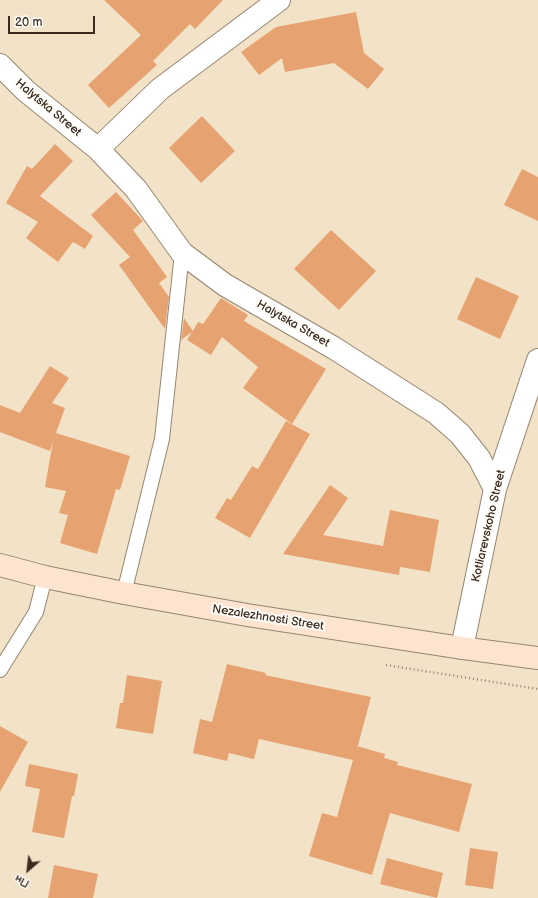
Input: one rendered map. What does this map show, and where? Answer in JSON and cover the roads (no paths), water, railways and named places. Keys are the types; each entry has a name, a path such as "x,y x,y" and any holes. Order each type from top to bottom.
{"main road":[{"name":"Nezalezhnosti Street","path":"0,565 124,593 247,615 462,648 538,658"}],"street":[{"path":"98,149 160,89 279,0"},
{"name":"Halytska Street","path":"0,65 26,91 98,149 136,189 182,253 225,285 334,348 436,413 460,434 479,458 494,490"},
{"name":"Kotliarevskoho Street","path":"462,648 494,490 538,360"}],"lane":[{"path":"124,593 162,439 182,253"},
{"path":"0,670 36,612 45,576"}]}
